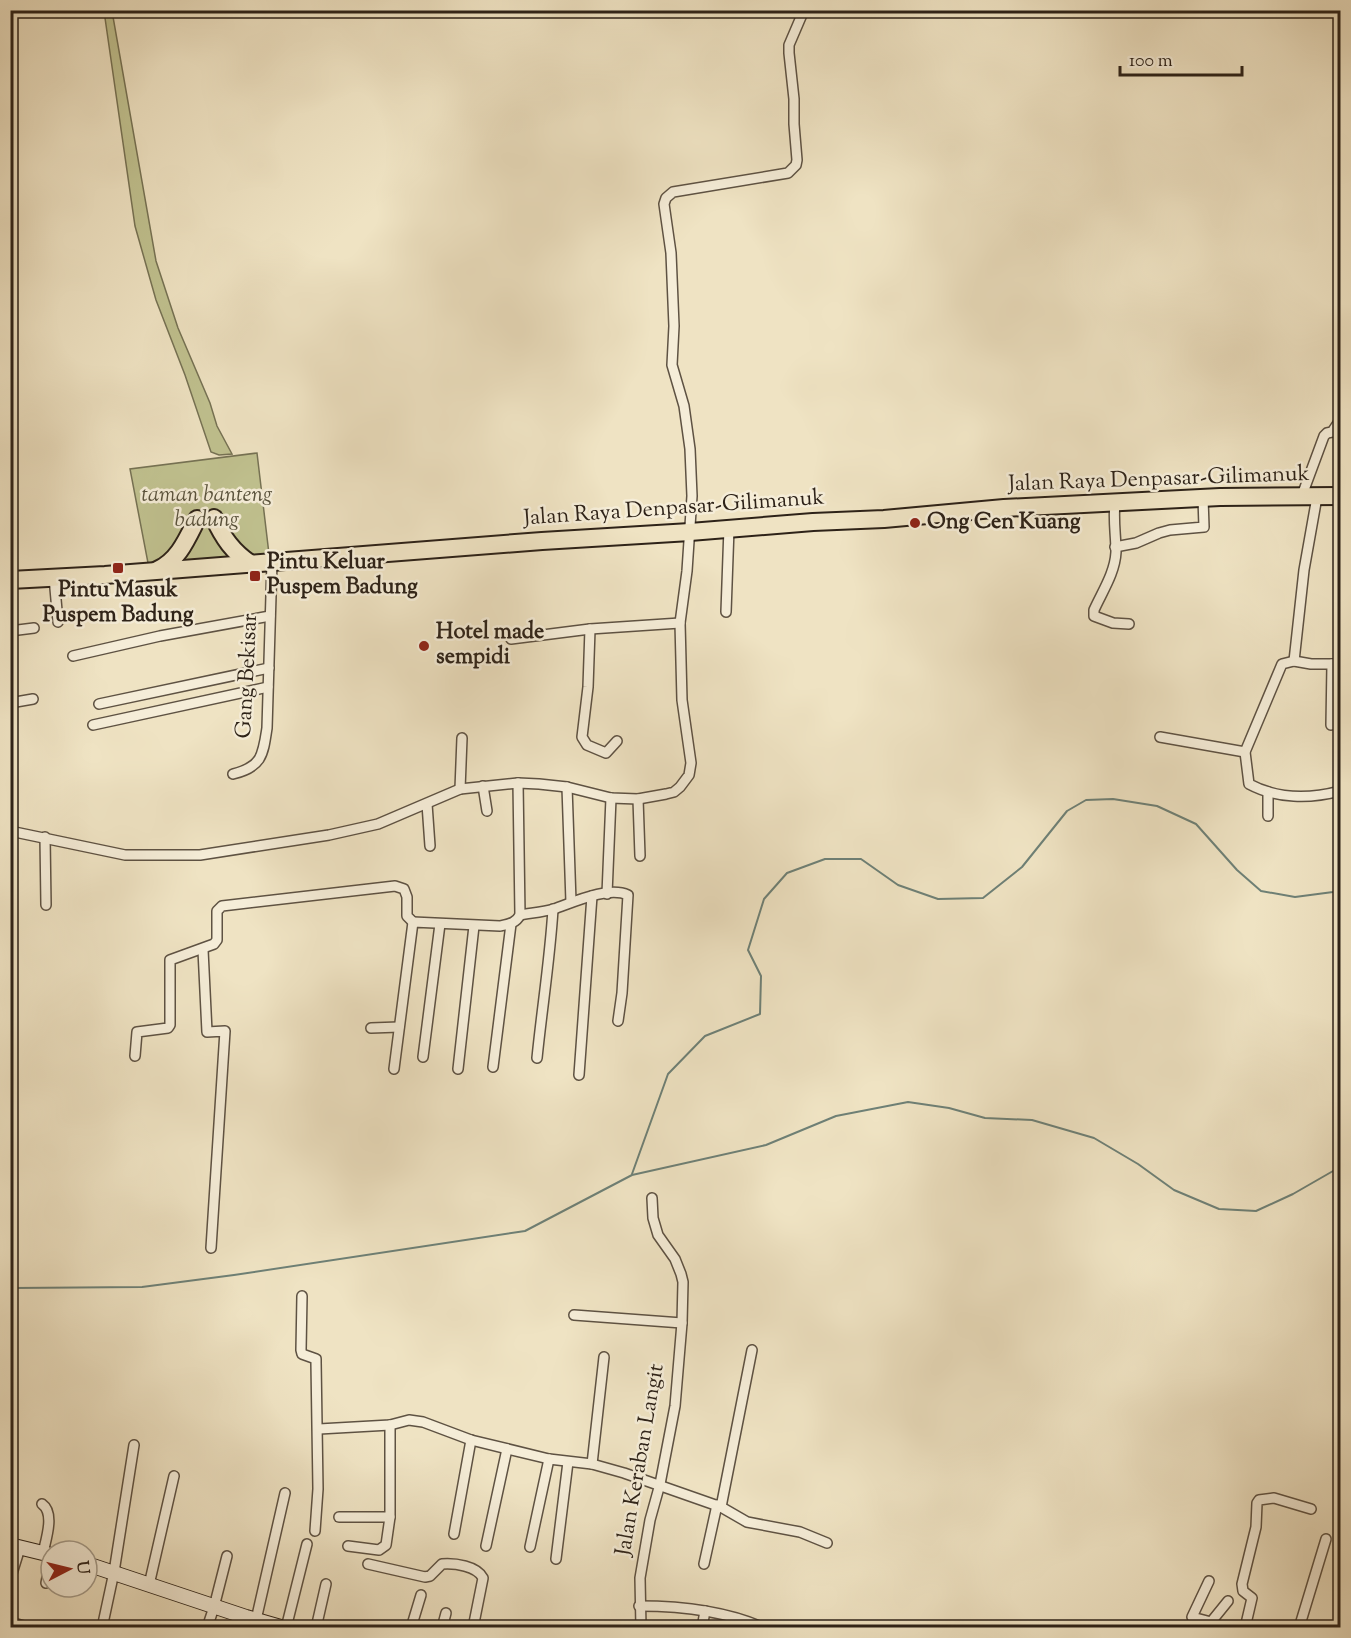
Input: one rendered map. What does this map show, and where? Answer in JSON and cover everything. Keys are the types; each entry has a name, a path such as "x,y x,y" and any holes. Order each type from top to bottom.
{"highway":[{"name":"Jalan Raya Denpasar-Gilimanuk","path":"10,580 153,572 542,541 884,519 1004,508 1203,498 1341,496"},
{"path":"153,572 165,567 176,557 205,518 238,555 251,564"}],"street":[{"path":"10,831 125,855 200,855 329,835 378,824 460,789 518,783 567,787 612,798 638,799 674,792 689,775 691,763 682,700 680,623 687,571 692,496 690,449 684,405 672,365 674,326 671,254 664,204 666,198 673,192 788,173 793,169 797,160 789,45 804,10"},
{"path":"1294,661 1305,561 1309,497 1324,436 1332,432 1341,420"},
{"path":"1115,547 1136,543 1170,530 1204,527 1203,498"},
{"path":"1114,504 1116,554 1111,575 1101,592 1094,616 1113,623 1130,624"},
{"path":"726,612 729,528"},
{"name":"Gang Bekisar","path":"233,774 249,770 258,763 264,752 267,728 272,562"},
{"path":"54,577 58,622"},
{"path":"73,656 160,636 270,616"},
{"path":"511,639 590,629 680,623"},
{"path":"10,631 34,628"},
{"path":"590,629 588,687 582,737 587,745 606,753 617,741"},
{"path":"1331,725 1336,664 1294,661 1282,664 1245,752 1249,784 1262,791 1306,797 1341,791"},
{"path":"99,704 268,668"},
{"path":"93,725 268,687"},
{"path":"10,703 33,699"},
{"path":"1160,737 1245,752"},
{"path":"460,789 462,738"},
{"path":"410,919 474,926 500,926 518,920 520,915 518,783"},
{"path":"483,786 487,811"},
{"path":"567,787 572,902"},
{"path":"1268,792 1268,816"},
{"path":"607,894 612,798"},
{"path":"638,799 640,856"},
{"path":"427,804 430,846"},
{"path":"45,837 46,904"},
{"path":"135,1056 137,1032 168,1028 170,1025 170,960 214,944 217,940 217,911 222,906 395,886 404,889 410,919 394,1069"},
{"path":"520,915 553,909 592,896 625,893 628,895 618,1021"},
{"path":"579,1075 592,896"},
{"path":"537,1058 553,909"},
{"path":"423,1058 440,924"},
{"path":"493,1066 511,924"},
{"path":"458,1069 474,926"},
{"path":"202,950 207,1032 225,1031 211,1248"},
{"path":"371,1028 399,1027"},
{"name":"Jalan Keraban Langit","path":"641,1628 639,1592 650,1520 660,1484 675,1406 682,1323 683,1282 675,1259 658,1235 653,1218 652,1198"},
{"path":"302,1296 301,1350 302,1354 316,1359 319,1429 315,1531"},
{"path":"574,1315 682,1323"},
{"path":"704,1564 719,1506 752,1350"},
{"path":"592,1464 604,1358"},
{"path":"319,1429 390,1425 409,1420 423,1422 471,1440 549,1459 592,1464 660,1484 719,1506 747,1522 800,1532 826,1543"},
{"path":"348,1546 379,1550 384,1548 390,1517 390,1425"},
{"path":"454,1534 471,1440"},
{"path":"102,1628 114,1572 134,1445"},
{"path":"486,1546 507,1449"},
{"path":"530,1547 549,1459"},
{"path":"556,1559 568,1462"},
{"path":"149,1584 156,1562 174,1476"},
{"path":"248,1622 285,1493"},
{"path":"1245,1628 1251,1598 1243,1591 1242,1584 1256,1527 1257,1503 1259,1500 1274,1498 1311,1509"},
{"path":"42,1504 49,1513 48,1539"},
{"path":"339,1517 390,1517"},
{"path":"1299,1628 1326,1539"},
{"path":"99,1568 214,1607 248,1622 285,1628 307,1545"},
{"path":"10,1580 15,1546 39,1553"},
{"path":"207,1628 227,1556"},
{"path":"368,1564 425,1577 430,1576 442,1564 453,1563 477,1571 483,1578 473,1628"},
{"path":"1209,1581 1192,1617 1215,1625 1228,1601"},
{"path":"316,1628 326,1584"},
{"path":"411,1628 421,1595"},
{"path":"639,1604 705,1611 733,1623 764,1628"},
{"path":"702,1628 705,1611"},
{"path":"442,1628 446,1613"},
{"path":"10,1622 31,1628"}],"green space":[{"path":"104,11 112,11 156,261 178,328 210,403 217,426 232,454 219,455 211,452 156,300 135,226"},
{"name":"taman banteng badung","path":"257,453 269,554 148,563 130,469"}],"waterway":[{"path":"632,1174 668,1074 705,1036 760,1014 761,976 748,950 764,899 787,873 825,859 861,859 898,885 938,899 983,898 1022,867 1067,811 1086,800 1113,799 1157,806 1196,824 1237,870 1261,891 1295,897 1333,892 1340,887"},
{"path":"13,1288 142,1287 525,1231 632,1175 766,1145 836,1116 908,1102 949,1108 985,1118 1032,1120 1094,1138 1138,1164 1174,1190 1219,1209 1256,1211 1293,1194 1340,1167"}],"place":[{"name":"Ong Cen Kuang","path":"915,523"},
{"name":"Pintu Masuk Puspem Badung","path":"118,568"},
{"name":"Pintu Keluar Puspem Badung","path":"255,576"},
{"name":"Hotel made sempidi","path":"424,646"}]}
